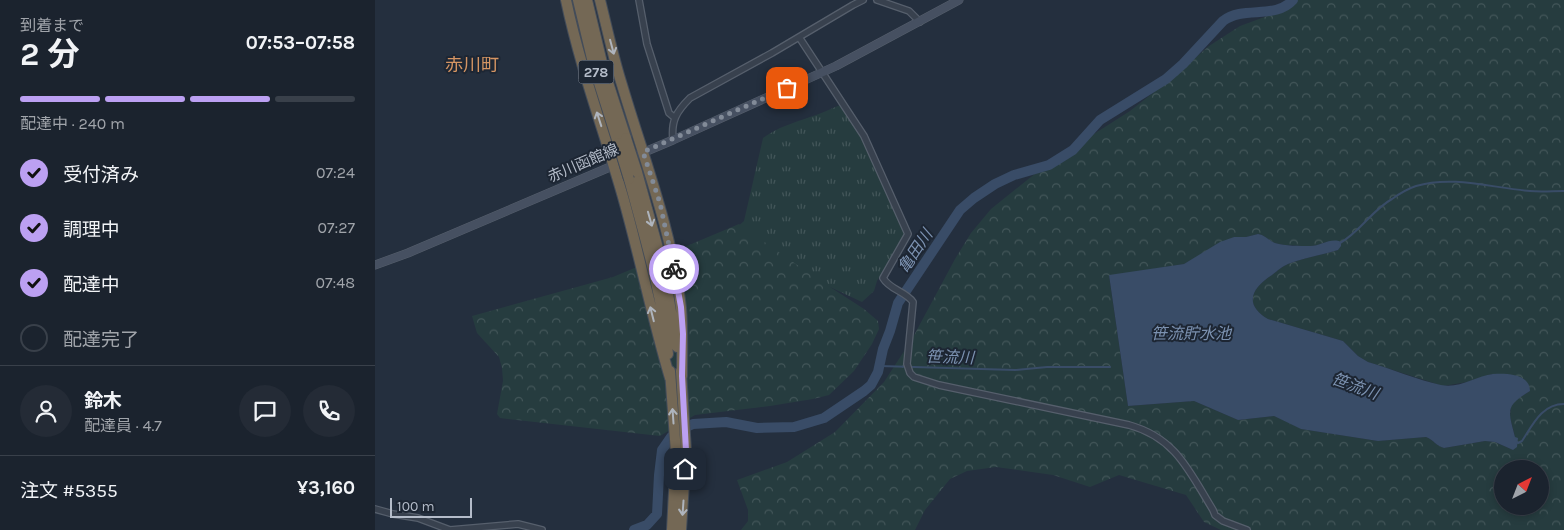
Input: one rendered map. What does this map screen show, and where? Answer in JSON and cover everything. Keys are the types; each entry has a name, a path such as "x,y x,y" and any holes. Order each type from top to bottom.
{"highway":[{"path":"567,0 582,66 614,165 670,378"},
{"name":"278","path":"578,0 594,67 622,141 637,172 665,270 682,376 681,530"},
{"name":"278","path":"587,0 622,141 629,179 663,312 681,452 672,530"},
{"path":"600,0 621,83 665,225 681,307 683,334 682,376"}],"main road":[{"name":"赤川函館線","path":"375,265 408,253 673,140 822,72 959,0"}],"street":[{"path":"639,0 647,44 669,113 675,118"},
{"path":"673,140 672,124 675,118 683,105 698,93 863,0"},
{"path":"877,0 909,11 920,22"},
{"path":"799,37 864,136 908,234 883,278 886,283 908,296 914,306 908,367 914,377 939,385 1129,425 1151,432 1174,450 1215,515 1223,521 1247,530"},
{"path":"375,509 418,518 450,530 518,524 542,530"}],"green space":[{"path":"1290,0 1564,0 1564,530 1221,530 1204,522 1186,495 1119,475 1090,487 1053,475 996,467 967,471 950,479 925,510 915,530 741,530 748,521 748,510 737,480 787,462 835,432 884,382 912,339 971,233 991,209 1047,164 1130,111 1209,46 1240,26 1273,14","holes":["1263,235 1275,243 1288,245 1315,246 1333,241 1341,243 1338,250 1282,267 1259,285 1253,296 1253,302 1255,308 1260,313 1268,319 1343,341 1358,356 1368,362 1443,386 1467,382 1492,374 1530,391 1514,401 1511,406 1510,417 1515,437 1513,450 1495,442 1485,441 1444,448 1426,437 1378,441 1302,429 1274,416 1238,420 1194,401 1128,406 1109,276 1184,264 1234,237"]},
{"path":"840,105 861,137 905,234 877,281 874,291 862,302 725,238 744,221 763,138 774,131"},
{"path":"739,224 864,309 878,321 879,329 872,344 854,371 829,395 770,406 695,415 660,436 500,418 497,414 503,381 499,357 477,333 472,316 613,277"}],"water":[{"name":"笹流貯水池","path":"1258,234 1275,243 1288,245 1314,246 1330,241 1341,242 1338,250 1288,264 1259,285 1253,296 1253,302 1255,308 1260,313 1268,319 1343,341 1358,356 1368,362 1432,383 1448,386 1493,374 1511,374 1522,378 1529,385 1530,391 1512,405 1510,415 1515,437 1518,438 1517,447 1513,450 1495,442 1485,441 1444,448 1426,437 1378,441 1301,429 1274,416 1238,420 1194,401 1128,406 1109,275 1184,264 1220,242 1234,237"}],"waterway":[{"name":"亀田川","path":"634,530 647,525 657,514 662,450 671,437 693,424 726,422 757,428 794,427 824,418 864,391 871,385 878,372 883,349 898,303 960,210 995,184 1014,175 1049,165 1073,150 1100,120 1166,79 1183,64 1223,21 1231,16 1277,9 1286,6 1293,0"},
{"path":"1340,243 1354,233 1385,204 1416,186 1430,183 1458,182 1530,191 1564,191"},
{"name":"笹流川","path":"880,366 1015,370 1047,367 1110,367"},
{"name":"笹流川","path":"1517,442 1522,441 1534,422 1544,411 1550,407 1564,404"}],"way so far":[{"path":"674,269 660,203 643,152 787,88"}],"district":[{"name":"赤川町","path":"472,65"}],"route":[{"path":"674,269 681,307 683,334 682,376 686,451 685,469"}]}
